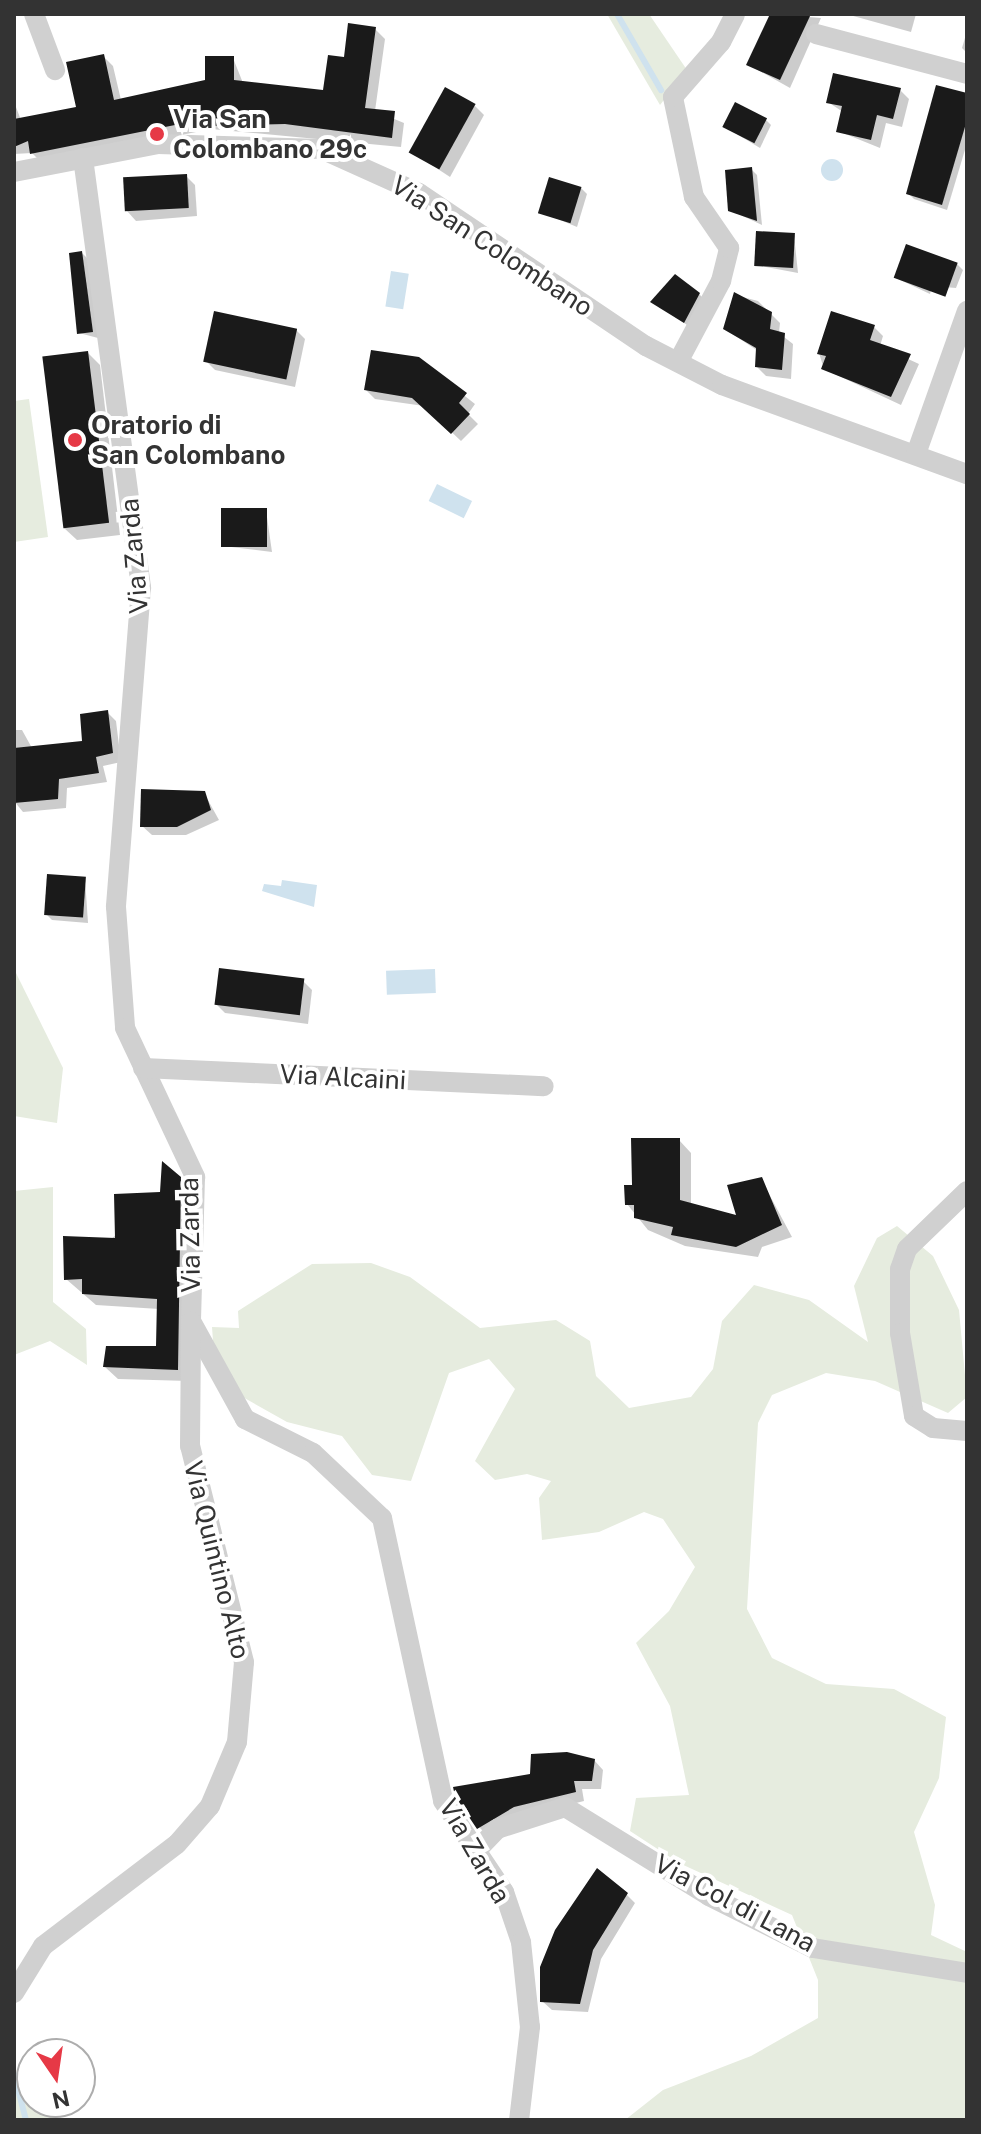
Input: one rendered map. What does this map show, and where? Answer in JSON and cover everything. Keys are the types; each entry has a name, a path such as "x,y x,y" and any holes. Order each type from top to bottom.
{"street":[{"path":"34,14 55,70"},
{"path":"678,362 721,281 729,248 694,197 673,97 721,42 735,14"},
{"path":"816,34 967,74"},
{"name":"Via San Colombano","path":"14,172 158,144 237,142 350,159 419,193 678,362 967,474"},
{"name":"Via Zarda","path":"83,158 141,588 116,907 125,1028 195,1177 191,1321 245,1419 313,1453 382,1518 443,1801 478,1849 521,1942 530,2027 519,2120"},
{"path":"916,454 967,311"},
{"name":"Via Alcaini","path":"143,1068 544,1086"},
{"path":"967,1191 907,1249 900,1269 900,1333 914,1416 933,1428 967,1431"},
{"name":"Via Quintino Alto","path":"14,1993 43,1946 177,1844 210,1806 237,1742 244,1662 190,1446 191,1321"},
{"name":"Via Col di Lana","path":"478,1849 497,1829 565,1807 709,1896 813,1948 967,1973"}],"shaded area":[{"path":"607,14 649,14 687,70 660,105"},
{"path":"29,399 48,537 14,542 14,401"},
{"path":"14,969 63,1068 57,1123 14,1116"},
{"path":"53,1187 53,1302 86,1329 87,1365 50,1341 14,1355 14,1191"},
{"path":"897,1226 933,1256 959,1310 967,1397 948,1413 875,1381 826,1373 772,1395 758,1423 747,1609 772,1658 826,1684 894,1689 946,1717 939,1778 914,1832 935,1905 931,1935 967,1952 966,2120 625,2120 663,2090 751,2056 818,2018 818,1980 792,1915 679,1863 630,1831 636,1798 689,1795 670,1706 636,1643 669,1611 695,1567 663,1519 644,1512 599,1532 542,1540 539,1498 551,1481 527,1474 495,1480 475,1461 515,1389 489,1359 449,1373 411,1481 372,1475 342,1436 287,1422 216,1382 212,1327 239,1328 238,1311 312,1264 371,1263 410,1277 480,1328 556,1320 590,1341 596,1376 629,1408 691,1397 713,1369 722,1321 754,1285 809,1300 868,1342 854,1286 877,1238"},
{"path":"14,2076 16,2118 59,2120 14,2120"}],"water":[{"path":"828,159 836,159 843,170 836,181 828,181 821,174 821,166"},
{"path":"391,271 409,274 403,309 385,307"},
{"path":"437,484 472,501 464,518 429,501"},
{"path":"282,880 317,885 314,907 262,891 264,884 281,886"},
{"path":"435,969 436,993 387,995 386,971"}],"building":[{"path":"770,14 811,14 780,80 746,65"},
{"path":"348,23 376,27 365,108 395,111 392,138 285,124 205,126 205,119 30,154 28,141 14,147 14,119 76,107 66,62 104,54 114,100 205,80 205,56 234,56 234,80 323,90 328,55 344,57"},
{"path":"833,73 901,88 893,119 877,115 871,140 836,132 842,106 826,103"},
{"path":"936,85 967,93 967,120 942,205 906,194"},
{"path":"445,87 476,104 439,170 409,153"},
{"path":"735,102 767,118 754,143 722,127"},
{"path":"752,167 757,221 728,211 725,170"},
{"path":"187,174 189,208 125,211 123,177"},
{"path":"549,177 582,187 570,223 538,213"},
{"path":"756,231 795,233 793,268 754,266"},
{"path":"906,244 958,263 945,297 894,278"},
{"path":"82,251 93,332 77,334 69,253"},
{"path":"675,274 700,293 684,323 650,302"},
{"path":"734,292 772,312 770,329 785,333 782,370 755,367 756,348 723,329"},
{"path":"214,311 297,329 286,380 203,362"},
{"path":"831,311 875,325 870,340 911,354 891,397 821,369 826,356 817,354"},
{"path":"371,350 419,357 467,393 459,403 470,414 451,434 412,398 364,390"},
{"name":"Oratorio di San Colombano","path":"88,351 109,523 63,528 42,357"},
{"path":"221,508 267,508 267,547 221,547"},
{"path":"108,710 113,753 96,757 99,773 59,779 58,799 14,803 14,748 82,741 80,714"},
{"path":"141,789 205,791 211,810 177,827 140,827"},
{"path":"47,874 86,877 83,918 44,915"},
{"path":"219,968 304,978 300,1015 214,1005"},
{"path":"631,1138 680,1138 680,1200 736,1215 727,1185 762,1177 782,1225 736,1247 671,1235 673,1227 634,1218 634,1205 625,1205 624,1185 632,1185"},
{"path":"162,1161 181,1177 178,1370 103,1367 106,1346 156,1346 157,1299 82,1294 82,1279 64,1280 63,1236 115,1238 114,1194 160,1192"},
{"path":"567,1752 595,1759 592,1781 574,1781 576,1792 514,1807 477,1829 455,1796 453,1787 530,1774 531,1754"},
{"path":"597,1868 628,1893 593,1950 580,2004 540,2002 540,1967 555,1930"}],"waterway":[{"path":"617,14 661,90"},
{"path":"14,2074 26,2120"}],"place":[{"name":"Via San Colombano 29c","path":"157,134"},
{"name":"Oratorio di San Colombano","path":"75,440"}]}
